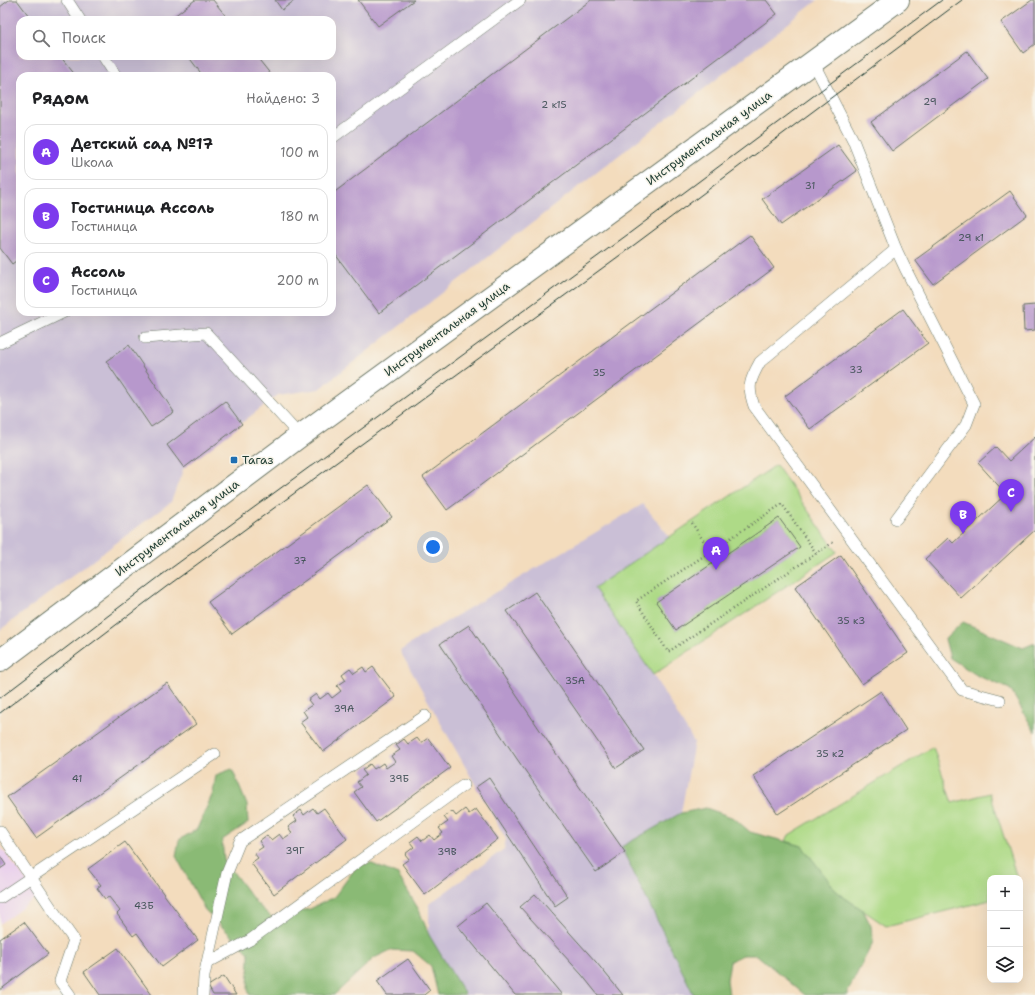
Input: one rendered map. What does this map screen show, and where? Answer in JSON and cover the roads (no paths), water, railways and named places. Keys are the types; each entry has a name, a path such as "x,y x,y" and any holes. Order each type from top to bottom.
{"street":[{"name":"Инструментальная улица","path":"0,661 300,436 898,0"}],"lane":[{"path":"67,0 77,16"},
{"path":"336,135 520,0"},
{"path":"106,60 113,72"},
{"path":"813,62 853,140 896,249 974,404 966,425 896,519"},
{"path":"896,249 760,362 752,377 750,393 754,406 962,690 1000,700"},
{"path":"0,343 56,316"},
{"path":"144,338 206,333 300,436"},
{"path":"0,334 14,336"},
{"path":"203,995 204,976 227,873 240,842 425,716"},
{"path":"0,898 215,754"},
{"path":"207,963 250,940 464,785"},
{"path":"0,831 74,940 60,981 70,995"}],"tram line":[{"path":"0,698 159,577 627,235 942,0"},
{"path":"0,713 166,587 634,245 962,0"}],"place":[{"name":"Тагаз","path":"234,460"},
{"name":"Ассоль","path":"1011,512"},
{"name":"Гостиница Ассоль","path":"963,534"},
{"name":"Детский сад №17","path":"716,570"}]}
